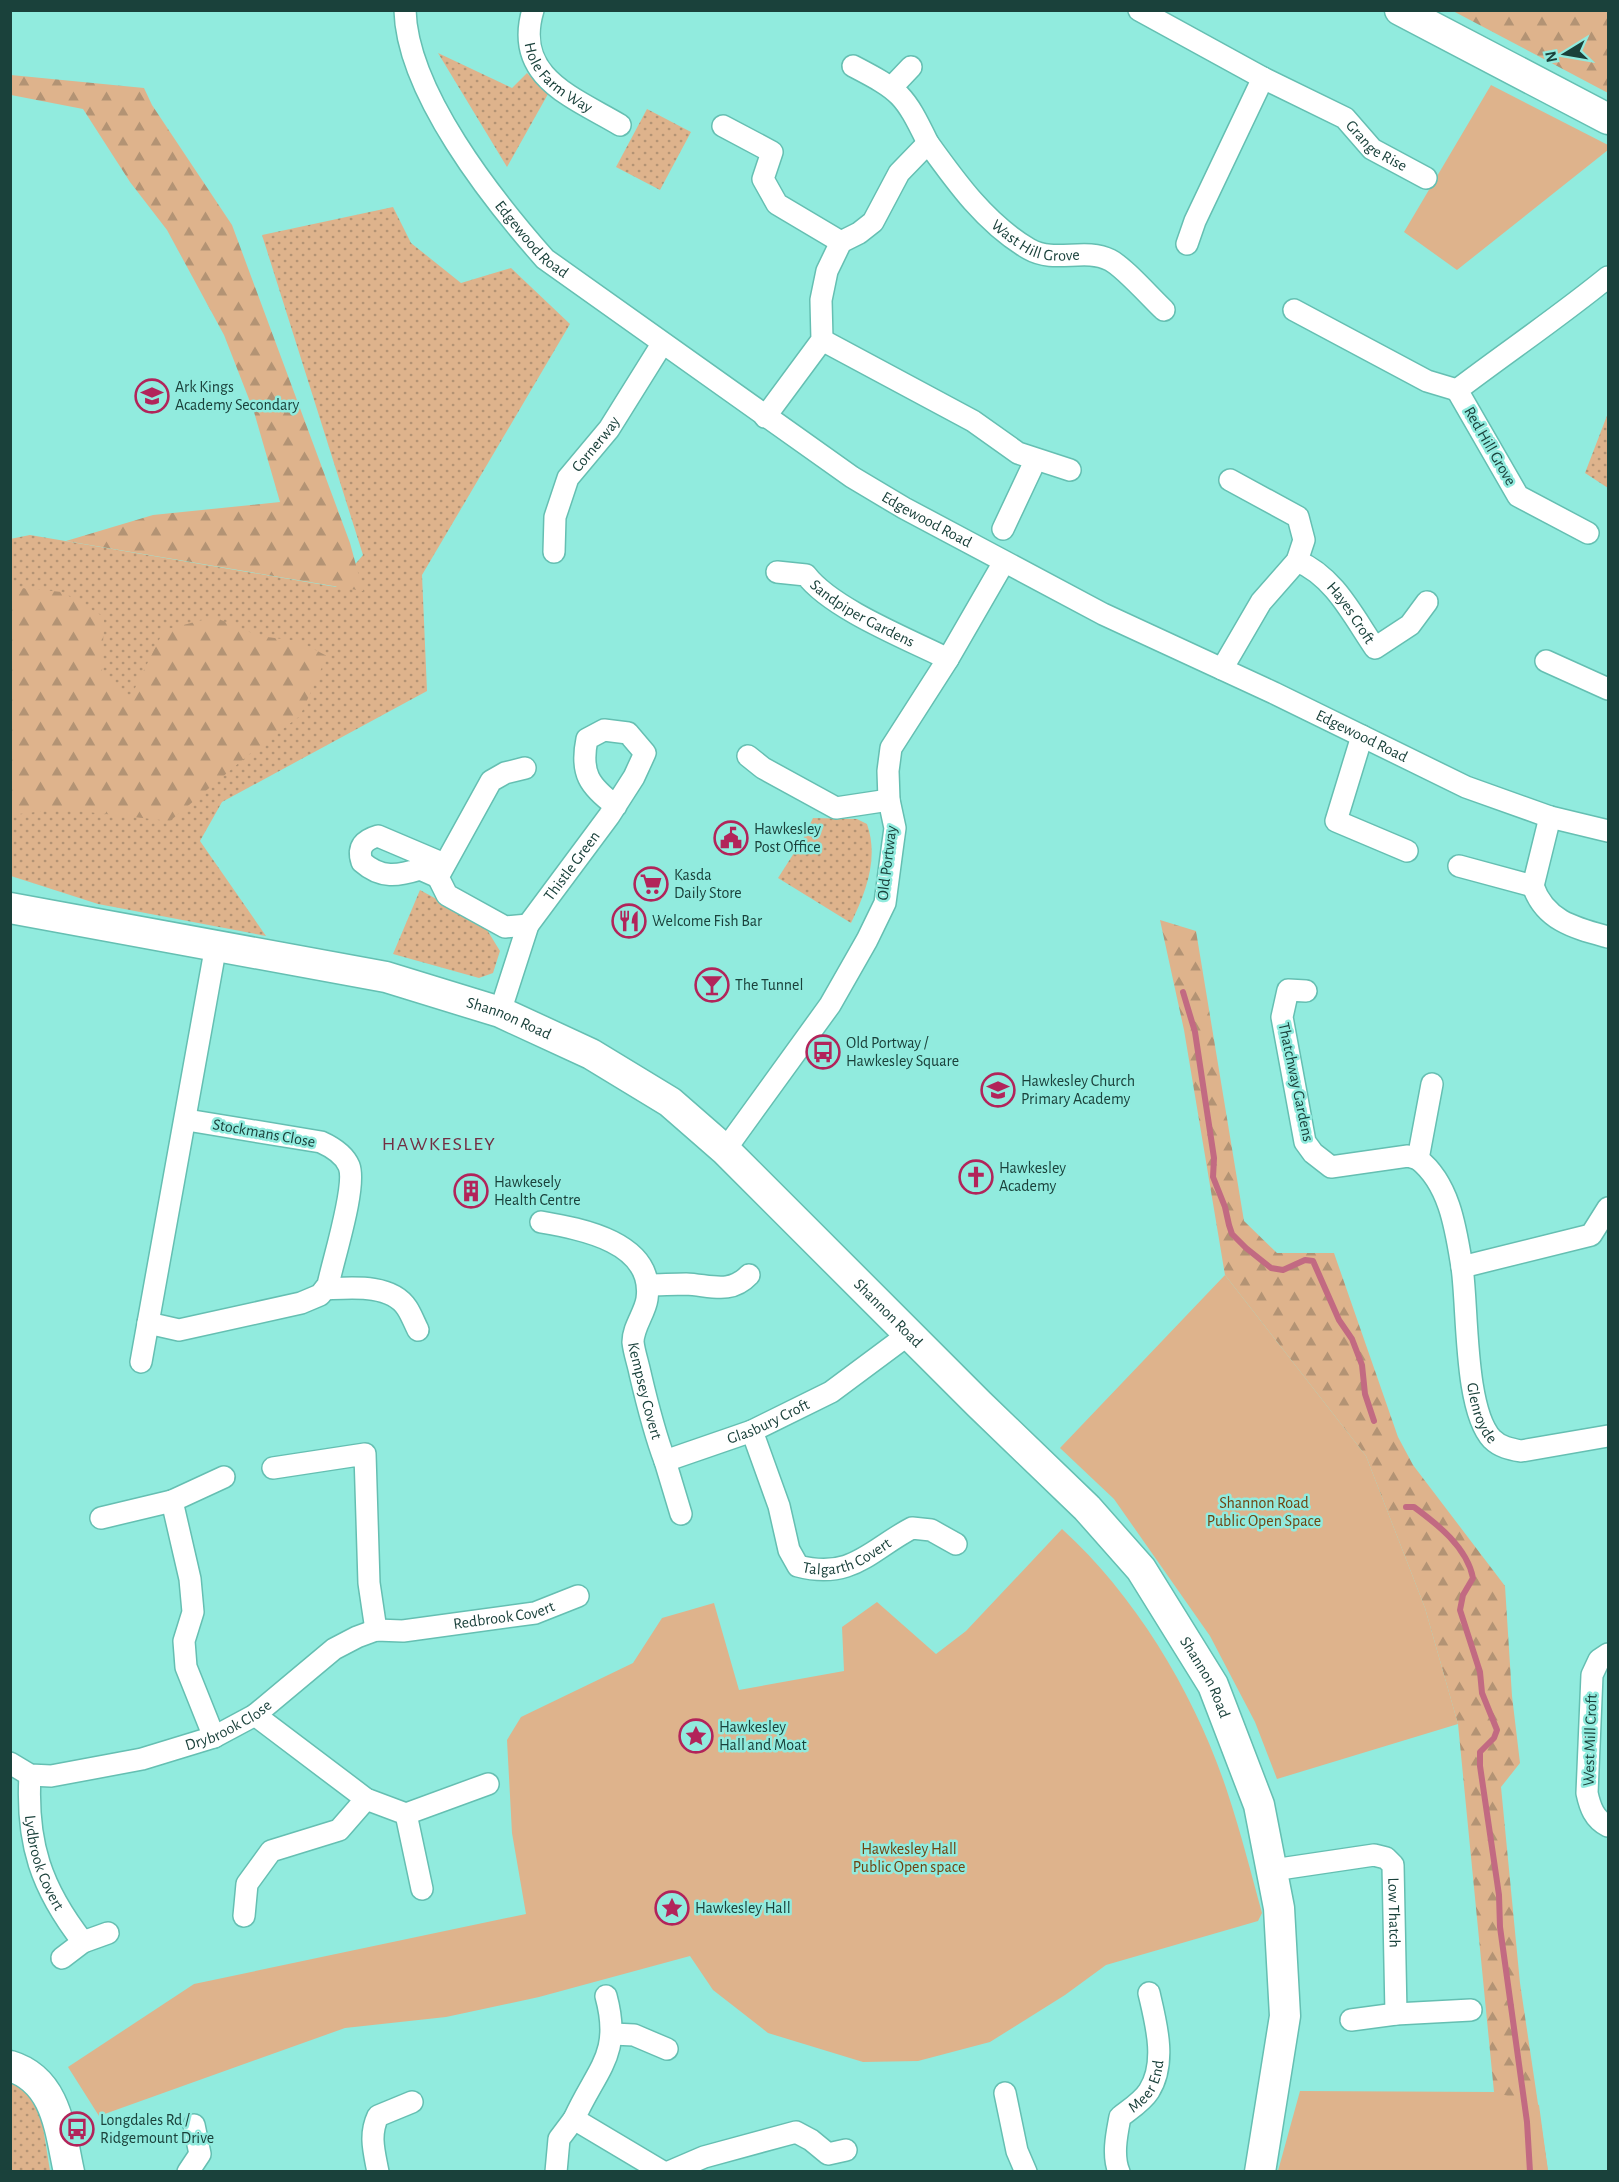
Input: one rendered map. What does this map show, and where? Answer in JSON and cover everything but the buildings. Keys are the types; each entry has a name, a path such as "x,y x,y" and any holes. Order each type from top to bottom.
{"street":[{"name":"Edgewood Road","path":"405,10 412,57 427,92 461,147 512,221 545,259 852,477 904,508 1103,614 1466,787 1550,817 1608,831"},
{"name":"Hole Farm Way","path":"533,10 529,23 530,54 543,76 620,125"},
{"name":"Grange Rise","path":"1139,10 1263,78 1345,118 1372,149 1426,178"},
{"path":"1400,10 1608,119"},
{"name":"Wast Hill Grove","path":"853,66 892,87 909,105 928,143 956,183 991,221 1029,249 1050,257 1085,254 1110,260 1164,310"},
{"path":"892,87 911,67"},
{"path":"1187,244 1194,221 1263,78"},
{"path":"723,126 772,152 763,179 777,204 841,242"},
{"path":"765,417 822,340 821,300 827,271 841,242 859,233 873,222 899,173 928,143"},
{"name":"Red Hill Grove","path":"1457,390 1523,340 1553,321 1608,277"},
{"name":"Red Hill Grove","path":"1294,310 1427,381 1457,390 1518,496 1588,533"},
{"path":"822,340 974,421 1017,453 1070,470"},
{"name":"Cornerway","path":"554,552 555,517 568,478 609,429 662,344"},
{"path":"1003,529 1035,460"},
{"path":"1222,669 1261,602 1297,561 1304,540 1298,517 1230,480"},
{"name":"Old Portway","path":"725,1150 830,1005 885,903 894,828 889,800 888,771 891,748 948,659 1004,561"},
{"name":"Hayes Croft","path":"1297,561 1314,568 1328,581 1375,648 1410,625 1427,602"},
{"name":"Sandpiper Gardens","path":"777,572 806,575 816,588 948,659"},
{"path":"1546,661 1608,689"},
{"path":"1362,736 1336,821 1407,851"},
{"path":"748,756 763,768 836,808 889,800"},
{"path":"525,768 505,773 491,781 441,870 447,895 505,927 528,925"},
{"name":"Thistle Green","path":"500,1012 528,925 616,806"},
{"path":"1550,817 1533,886 1538,902 1550,915 1569,926 1608,937"},
{"path":"1459,866 1533,886"},
{"name":"Shannon Road","path":"10,908 386,977 500,1012 624,1072 670,1102 725,1150 1087,1508 1141,1569 1213,1685 1259,1804 1273,1870 1282,1942 1285,2016 1260,2172"},
{"path":"141,1362 216,945"},
{"name":"Thatchway Gardens","path":"1306,992 1288,990 1282,1017 1305,1142 1309,1148 1331,1167 1408,1156 1418,1159"},
{"path":"1432,1084 1418,1159 1439,1182 1447,1200 1462,1267 1591,1235 1608,1208"},
{"name":"Stockmans Close","path":"186,1120 321,1142 333,1147 342,1157 349,1167 351,1186 325,1289"},
{"path":"541,1222 577,1228 614,1242 641,1266 648,1285 688,1284 720,1290 742,1283 749,1275"},
{"name":"Glenroyde","path":"1462,1267 1465,1314 1477,1406 1482,1423 1494,1441 1508,1449 1521,1451 1608,1436"},
{"name":"Kempsey Covert","path":"648,1285 647,1300 633,1341 653,1429 665,1461"},
{"path":"148,1323 179,1330 301,1303 320,1295 325,1289 368,1287 406,1305 418,1330"},
{"name":"Glasbury Croft","path":"665,1461 752,1431 831,1392 909,1334"},
{"name":"Talgarth Covert","path":"752,1431 779,1506 789,1550 798,1566 821,1571 847,1566 869,1558 912,1528 931,1530 956,1544"},
{"path":"273,1468 365,1454 369,1583 376,1630"},
{"path":"665,1461 681,1514"},
{"path":"101,1518 172,1501 224,1477"},
{"path":"172,1501 191,1590 193,1612 184,1641 186,1667 214,1737"},
{"name":"Redbrook Covert","path":"427,1627 535,1613 578,1596"},
{"name":"Drybrook Close","path":"30,1775 72,1773 142,1759 214,1737 255,1715 334,1649 376,1630 404,1631 427,1627"},
{"name":"West Mill Croft","path":"1608,1654 1599,1660 1592,1674 1587,1793 1589,1806 1597,1818 1608,1826"},
{"path":"255,1715 366,1799 406,1814 488,1784"},
{"path":"10,1763 30,1775"},
{"name":"Lydbrook Covert","path":"30,1775 28,1811 44,1880 55,1904 83,1942"},
{"path":"243,1917 247,1884 271,1851 339,1830 366,1799"},
{"path":"406,1814 422,1889"},
{"name":"Low Thatch","path":"1273,1870 1374,1855 1386,1858 1393,1865 1396,2014"},
{"path":"62,1958 83,1942 108,1933"},
{"name":"Meer End","path":"1119,2172 1116,2165 1120,2117 1141,2101 1150,2090 1155,2076 1160,2036 1149,1993"},
{"path":"556,2172 559,2139 574,2119 608,2056 613,2034 613,2019 606,1996"},
{"path":"1351,2020 1396,2014 1471,2010"},
{"path":"613,2034 634,2036 667,2049"},
{"path":"10,2066 23,2070 31,2076 54,2103 69,2172"},
{"path":"1005,2093 1017,2151 1026,2172"},
{"path":"378,2172 372,2139 372,2129 378,2116 412,2102"},
{"path":"574,2119 663,2172"},
{"path":"188,2172 200,2154 194,2125"},
{"path":"669,2172 704,2157 796,2132 828,2154 846,2150"}],"green space":[{"path":"1453,11 1608,11 1608,93"},
{"path":"438,53 512,88 527,73 548,94 507,167"},
{"path":"11,75 144,88 152,105 232,225 350,543 363,591 66,541 153,515 280,502 254,412 224,335 167,230 130,182 83,109 11,95"},
{"path":"1491,85 1608,145 1608,150 1457,270 1404,232"},
{"path":"647,109 691,132 660,190 616,167"},
{"path":"393,207 411,243 461,283 511,268 570,324 422,575 427,691 222,802 200,841 266,936 98,904 11,876 10,539 30,535 336,587 363,555 262,235"},
{"path":"1608,413 1608,488 1585,473"},
{"path":"11,587 62,592 104,617 102,671 129,700 164,630 214,617 259,636 298,641 327,656 300,716 252,752 170,821 60,809 11,815"},
{"path":"813,818 857,819 867,824 872,849 869,875 862,899 851,923 778,878 803,839"},
{"path":"420,890 484,925 500,951 493,973 479,978 393,954"},
{"path":"1160,920 1196,931 1244,1221 1277,1253 1334,1253 1398,1437 1413,1465 1505,1586 1512,1696 1520,1763 1501,1787 1520,1983 1548,2171 1515,2115 1494,2092 1458,1724 1425,1608 1366,1456 1225,1275 1184,1030"},
{"name":"Shannon Road Public Open Space","path":"1225,1275 1366,1456 1425,1608 1458,1724 1277,1779 1255,1722 1210,1636 1114,1499 1060,1448"},
{"name":"Hawkesley Hall Public Open space","path":"1062,1529 1089,1556 1139,1617 1162,1651 1200,1722 1237,1823 1262,1913 1258,1921 1106,1965 1065,1995 990,2042 918,2061 863,2062 768,2033 713,1990 690,1956 539,1997 446,2017 345,2028 99,2116 68,2067 194,1984 526,1914 512,1833 507,1740 521,1717 633,1663 662,1618 714,1603 739,1690 844,1671 842,1627 877,1602 936,1654 966,1631"},
{"path":"10,2078 39,2102 50,2171 11,2171"},
{"path":"1300,2091 1494,2092 1539,2105 1548,2171 1278,2171"}],"waterway":[{"path":"1183,992 1195,1032 1214,1158 1213,1177 1225,1207 1232,1234 1271,1268 1283,1270 1305,1260 1313,1261 1339,1320 1352,1339 1362,1365 1365,1394 1374,1421"},
{"path":"1406,1507 1414,1507 1450,1537 1464,1556 1473,1578 1463,1595 1460,1610 1480,1672 1482,1693 1497,1730 1494,1738 1480,1752 1480,1766 1499,1895 1500,1927 1527,2122 1530,2172"}],"place":[{"name":"Ark Kings Academy Secondary","path":"152,396"},
{"name":"Hawkesley Post Office","path":"731,838"},
{"name":"Kasda Daily Store","path":"651,884"},
{"name":"Welcome Fish Bar","path":"629,921"},
{"name":"The Tunnel","path":"712,985"},
{"name":"Old Portway / Hawkesley Square","path":"823,1052"},
{"name":"Hawkesley Church Primary Academy","path":"998,1090"},
{"name":"Hawkesley Academy","path":"976,1177"},
{"name":"Hawkesely Health Centre","path":"471,1191"},
{"name":"Hawkesley Hall and Moat","path":"696,1736"},
{"name":"Hawkesley Hall","path":"672,1908"},
{"name":"Longdales Rd / Ridgemount Drive","path":"77,2129"}],"district":[{"name":"HAWKESLEY","path":"439,1144"}]}
